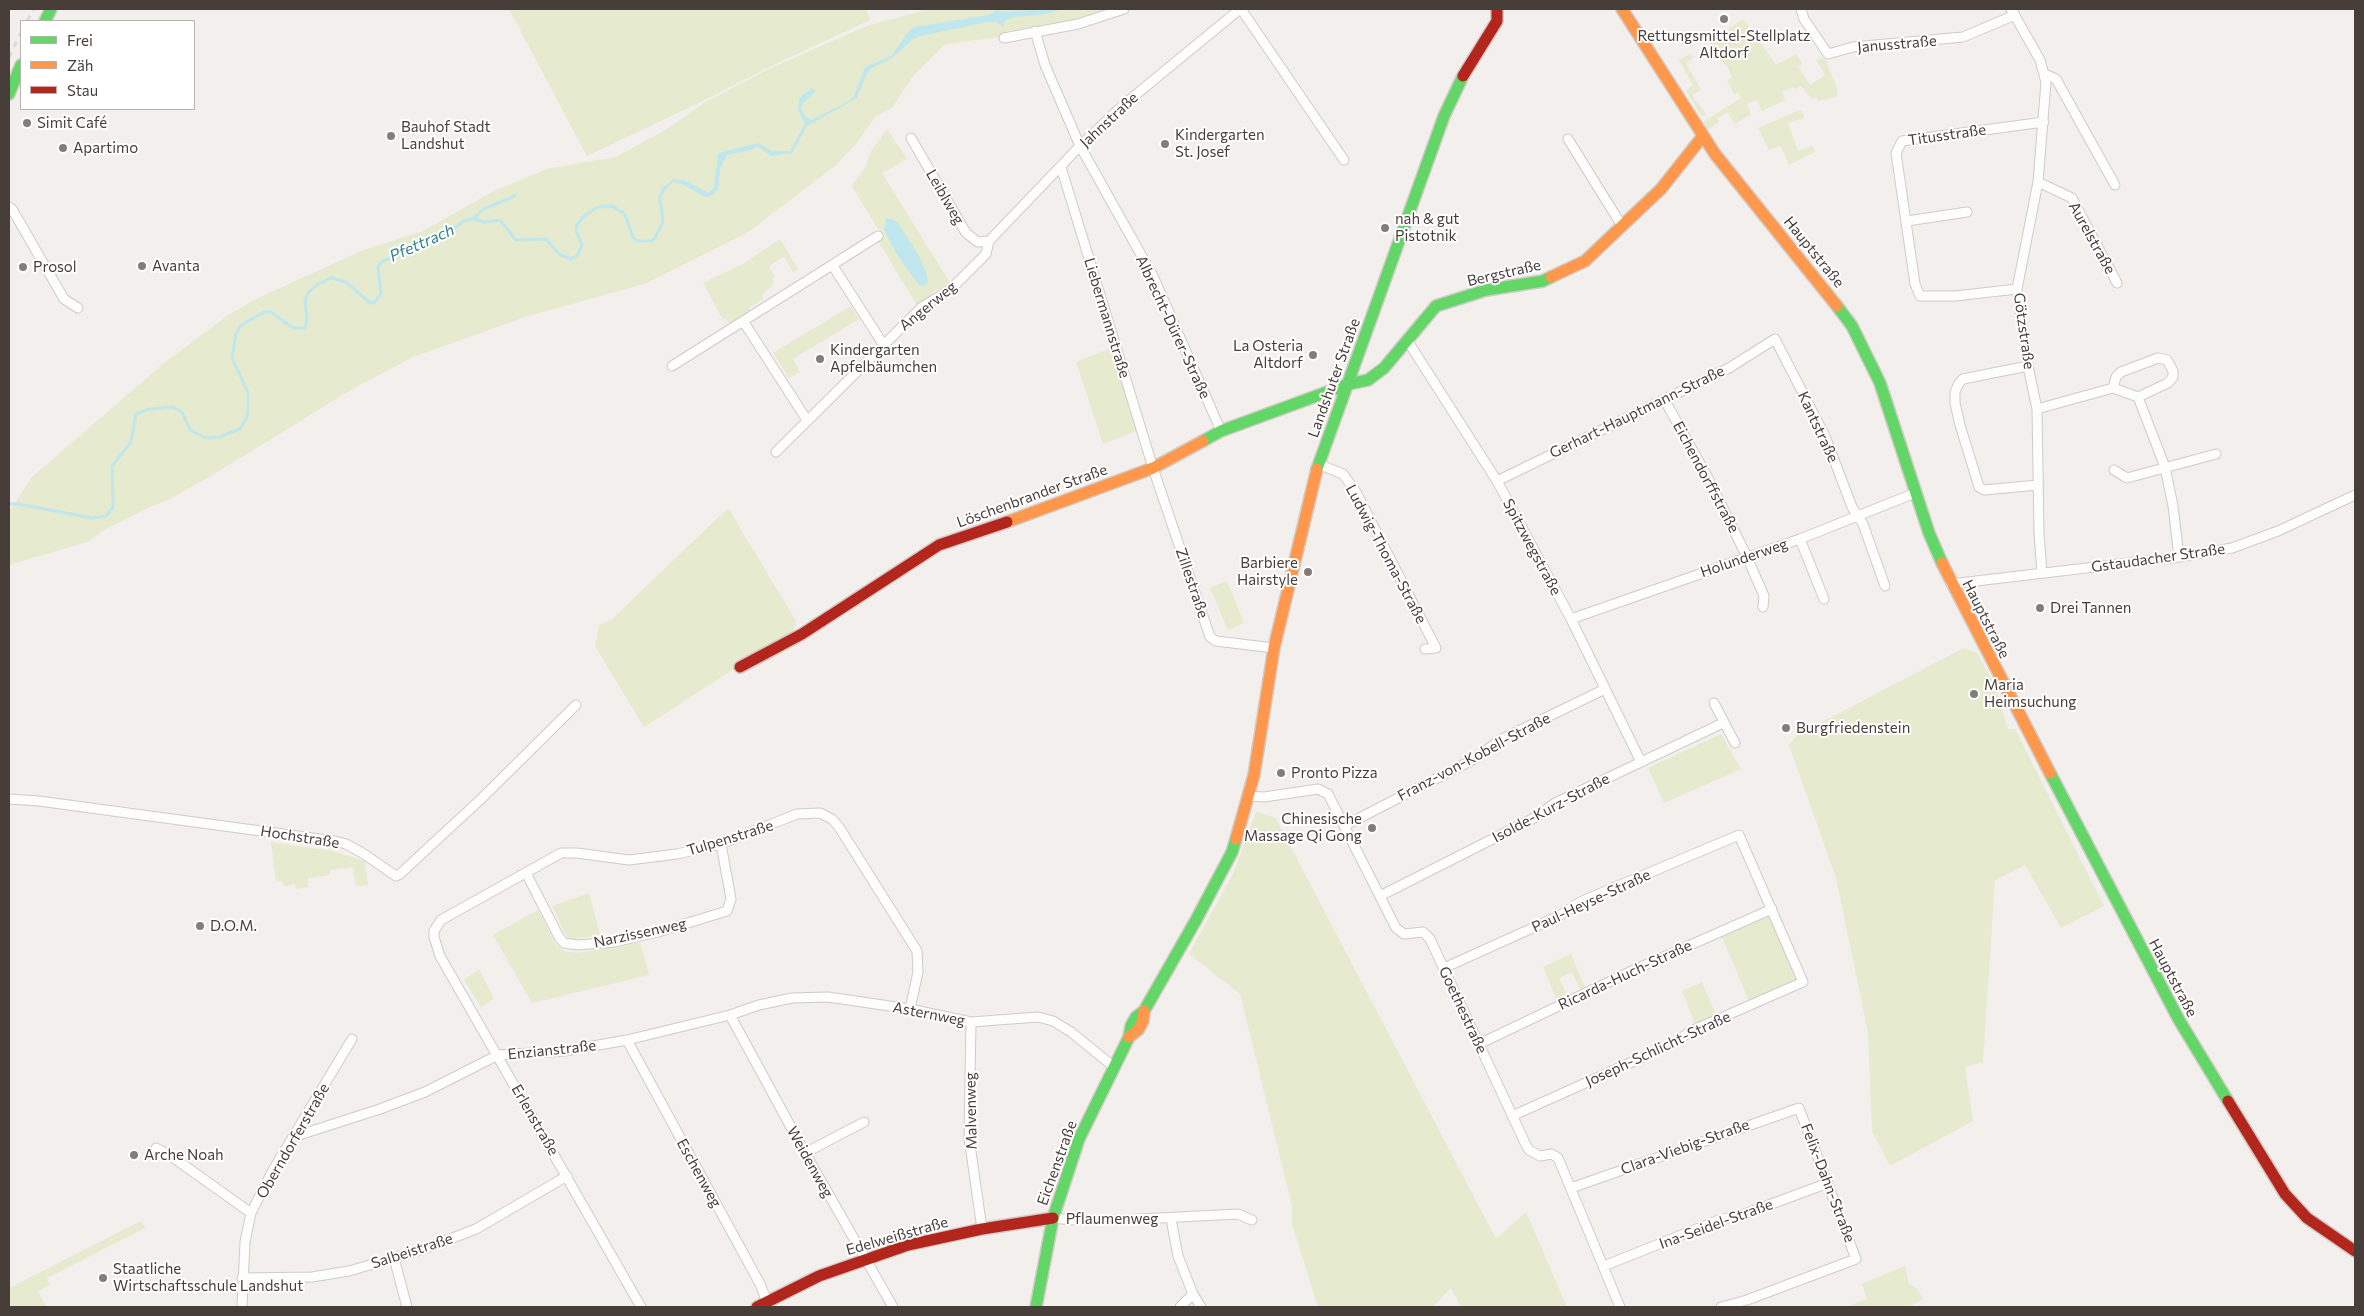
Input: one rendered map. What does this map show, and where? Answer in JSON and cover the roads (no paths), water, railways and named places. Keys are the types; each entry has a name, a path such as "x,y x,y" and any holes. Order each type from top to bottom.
{"street":[{"path":"1004,38 1078,24 1124,9"},
{"path":"1240,9 1344,160"},
{"name":"Jahnstraße","path":"989,241 1080,146 1152,80 1240,9"},
{"name":"Landshuter Straße","path":"1254,775 1274,648 1318,464 1349,384 1444,116 1461,79 1496,21 1497,9"},
{"name":"Hauptstraße","path":"1622,9 1714,154 1832,298 1852,326 1880,384 1929,533 1951,584 2179,1020 2285,1194 2307,1218 2355,1251"},
{"name":"Janusstraße","path":"1801,9 1804,19 1828,54 1853,47 1963,37 2013,12"},
{"name":"Götzstraße","path":"2013,12 2046,74 2044,122 2038,182 2016,289 2037,409 2042,573"},
{"name":"Albrecht-Dürer-Straße","path":"1035,31 1045,65 1080,146 1153,276 1220,431"},
{"path":"9,94 20,67"},
{"path":"2046,74 2056,79 2115,185"},
{"name":"Titusstraße","path":"2016,289 1955,296 1920,296 1915,284 1896,153 1902,141 2044,122"},
{"name":"Bergstraße","path":"1349,384 1368,380 1379,372 1436,306 1486,290 1543,281 1585,261 1661,189 1703,136"},
{"name":"Leiblweg","path":"911,138 966,233 978,242 989,241"},
{"path":"1568,138 1622,226"},
{"name":"Liebermannstraße","path":"1061,167 1153,468"},
{"name":"Aurelstraße","path":"2038,182 2072,198 2117,283"},
{"path":"9,208 12,209 64,299 78,308"},
{"path":"1907,221 1967,212"},
{"path":"672,366 878,236"},
{"name":"Angerweg","path":"776,452 883,344 922,308 950,290 986,254 989,241"},
{"path":"833,266 883,344"},
{"path":"743,321 807,420"},
{"name":"Gerhart-Hauptmann-Straße","path":"1497,481 1729,368 1775,339"},
{"name":"Kantstraße","path":"1775,339 1825,436 1852,507 1863,524 1885,586"},
{"name":"Spitzwegstraße","path":"1407,340 1497,481 1571,620 1641,762"},
{"path":"2037,409 2113,388 2138,397 2168,383 2173,378 2167,360 2158,358 2129,368 2116,377 2113,388"},
{"path":"2028,366 1963,380 1958,383 1955,392 1955,402 1979,487 1984,490 2038,485"},
{"name":"Löschenbrander Straße","path":"740,667 802,634 938,545 1032,514 1153,468 1220,431 1349,384"},
{"path":"2138,397 2165,467 2173,506 2179,557"},
{"name":"Eichendorffstraße","path":"1664,399 1708,478 1747,557 1764,596 1763,607"},
{"path":"2114,470 2127,478 2216,454"},
{"name":"Ludwig-Thoma-Straße","path":"1318,464 1343,474 1356,492 1436,648 1425,649"},
{"name":"Zillestraße","path":"1153,468 1210,638 1216,641 1274,648"},
{"name":"Holunderweg","path":"1571,620 1800,539 1915,493"},
{"name":"Gstaudacher Straße","path":"1951,584 2214,552 2251,542 2355,495"},
{"path":"1800,539 1824,599"},
{"name":"Franz-von-Kobell-Straße","path":"1344,826 1476,758 1500,740 1605,689"},
{"path":"1714,703 1734,743"},
{"name":"Hochstraße","path":"9,799 39,801 335,841 358,850 396,876 481,799 576,705"},
{"name":"Isolde-Kurz-Straße","path":"1380,896 1536,817 1556,803 1724,723"},
{"name":"Eichenstraße","path":"1036,1307 1053,1218 1078,1139 1129,1038 1131,1026 1136,1017 1144,1011 1232,852 1254,775"},
{"name":"Goethestraße","path":"1249,796 1264,797 1322,790 1328,794 1399,932 1407,934 1423,932 1427,935 1529,1150 1540,1156 1552,1154 1558,1158 1620,1307"},
{"name":"Tulpenstraße","path":"434,931 445,916 561,853 577,852 628,860 677,854 721,844 798,814 820,813 832,819 839,827 917,952 918,972 910,1009"},
{"name":"Paul-Heyse-Straße","path":"1444,968 1559,916 1580,902 1739,835 1772,909"},
{"name":"Narzissenweg","path":"526,872 559,937 564,943 578,945 614,942 658,932 727,911 731,899 721,844"},
{"name":"Joseph-Schlicht-Straße","path":"1512,1116 1672,1044 1691,1031 1803,982 1772,909"},
{"name":"Ricarda-Huch-Straße","path":"1479,1044 1621,976 1772,909"},
{"name":"Erlenstraße","path":"434,931 440,956 641,1307"},
{"name":"Asternweg","path":"730,1015 759,1005 783,1000 828,997 910,1009 971,1022 1030,1017 1053,1020 1114,1067"},
{"name":"Enzianstraße","path":"296,1136 380,1109 425,1092 498,1055 565,1050 627,1040 730,1015"},
{"name":"Weidenweg","path":"730,1015 805,1153 893,1307"},
{"name":"Malvenweg","path":"971,1022 969,1138 982,1229"},
{"name":"Oberndorferstraße","path":"242,1307 245,1242 251,1213 273,1170 296,1136 352,1040"},
{"name":"Eschenweg","path":"627,1040 760,1284 764,1305"},
{"name":"Felix-Dahn-Straße","path":"1721,1307 1747,1300 1856,1259 1800,1108"},
{"name":"Clara-Viebig-Straße","path":"1571,1188 1800,1108"},
{"path":"805,1153 864,1122"},
{"path":"156,1148 172,1156 251,1213"},
{"name":"Salbeistraße","path":"242,1278 312,1277 348,1271 394,1258 476,1229 567,1176"},
{"name":"Ina-Seidel-Straße","path":"1604,1266 1718,1220 1742,1215 1828,1183"},
{"name":"Pflaumenweg","path":"1053,1218 1071,1220 1170,1219 1238,1214 1252,1220"},
{"name":"Edelweißstraße","path":"764,1305 819,1276 865,1259 921,1242 982,1229 1053,1218"},
{"name":"Pflaumenweg","path":"1170,1219 1178,1256 1193,1294 1201,1307"},
{"name":"Hauptstraße","path":"2335,1238 2355,1242"},
{"path":"394,1258 407,1307"},
{"path":"1180,1307 1193,1294"}],"water":[{"path":"1065,9 1046,14 1013,17 1004,21 1004,27 997,22 989,22 920,36 912,40 892,58 872,68 867,73 857,98 807,126 792,153 771,156 757,146 752,150 727,155 720,169 718,189 713,195 705,197 684,185 673,182 661,197 661,202 657,203 662,188 674,179 684,180 709,193 714,187 718,154 722,152 759,143 772,151 790,151 805,124 798,110 799,98 812,88 816,91 803,103 801,108 805,116 811,120 849,101 854,96 865,67 891,56 908,32 914,27 988,15 997,10 1003,12"},
{"path":"886,219 892,219 898,223 919,256 927,275 928,282 925,286 919,285 896,253 884,230"}],"waterway":[{"name":"Pfettrach","path":"474,218 484,209 515,196"},
{"name":"Pfettrach","path":"9,504 92,518 106,516 113,507 112,466 131,442 136,414 149,409 172,407 182,412 190,430 206,438 219,437 240,429 248,414 248,393 232,358 236,334 240,326 264,312 271,312 293,328 305,328 307,320 305,301 308,293 318,284 331,278 346,282 369,302 374,303 381,294 378,266 383,261 438,240 464,221 474,219 485,222 500,220 516,240 546,239 559,254 571,259 578,255 582,245 576,231 577,225 584,216 598,207 612,206 625,214 633,238 638,241 651,241 655,238 663,222 660,198"}],"railway":[{"path":"28,20 34,9"},
{"path":"9,58 20,34"}],"place":[{"name":"Rettungsmittel-Stellplatz Altdorf","path":"1724,19"},
{"name":"Simit Café","path":"27,123"},
{"name":"Bauhof Stadt Landshut","path":"391,136"},
{"name":"Kindergarten St. Josef","path":"1165,144"},
{"name":"Apartimo","path":"63,148"},
{"name":"nah & gut Pistotnik","path":"1385,228"},
{"name":"Avanta","path":"142,266"},
{"name":"Prosol","path":"23,267"},
{"name":"La Osteria Altdorf","path":"1313,355"},
{"name":"Kindergarten Apfelbäumchen","path":"820,359"},
{"name":"Barbiere Hairstyle","path":"1308,572"},
{"name":"Drei Tannen","path":"2040,608"},
{"name":"Maria Heimsuchung","path":"1974,694"},
{"name":"Burgfriedenstein","path":"1786,728"},
{"name":"Pronto Pizza","path":"1281,773"},
{"name":"Chinesische Massage Qi Gong","path":"1372,828"},
{"name":"D.O.M.","path":"200,926"},
{"name":"Arche Noah","path":"134,1155"},
{"name":"Staatliche Wirtschaftsschule Landshut","path":"103,1278"}]}
